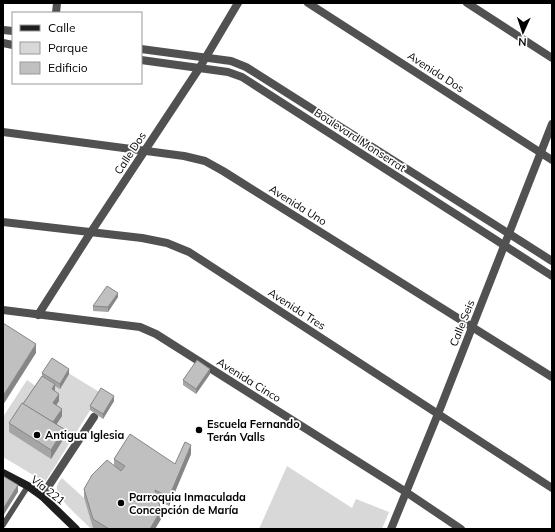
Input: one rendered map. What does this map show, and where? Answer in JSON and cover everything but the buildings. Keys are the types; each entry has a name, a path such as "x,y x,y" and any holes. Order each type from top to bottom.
{"main road":[{"name":"Vía 221","path":"3,473 28,486 42,496 76,529"}],"street":[{"name":"Calle Dos","path":"38,315 200,67 238,3"},
{"name":"Avenida Dos","path":"308,3 552,160"},
{"path":"467,3 552,58"},
{"name":"Boulevard Monserrat","path":"142,48 231,61 246,67 552,261"},
{"name":"Boulevard Monserrat","path":"142,60 200,67 228,72 242,77 552,276"},
{"name":"Calle Seis","path":"391,529 505,246 552,124"},
{"name":"Avenida Uno","path":"3,132 184,156 205,162 223,171 552,377"},
{"name":"Avenida Tres","path":"3,222 142,238 167,243 189,252 552,488"},
{"name":"Avenida Cinco","path":"3,310 140,327 156,334 406,492 461,529"},
{"path":"42,496 94,417"}],"lane":[{"path":"3,525 28,486"}],"green space":[{"path":"52,363 101,393 45,482 3,457 3,417 27,380 37,387"},
{"path":"287,466 352,508 356,499 389,512 382,529 259,529"},
{"path":"62,478 84,498 94,529 91,529 70,509 60,496 57,491 57,486"}],"place":[{"name":"Escuela Fernando Terán Valls","path":"199,430"},
{"name":"Antigua Iglesia","path":"37,435"},
{"name":"Parroquia Inmaculada Concepción de María","path":"121,503"}]}
